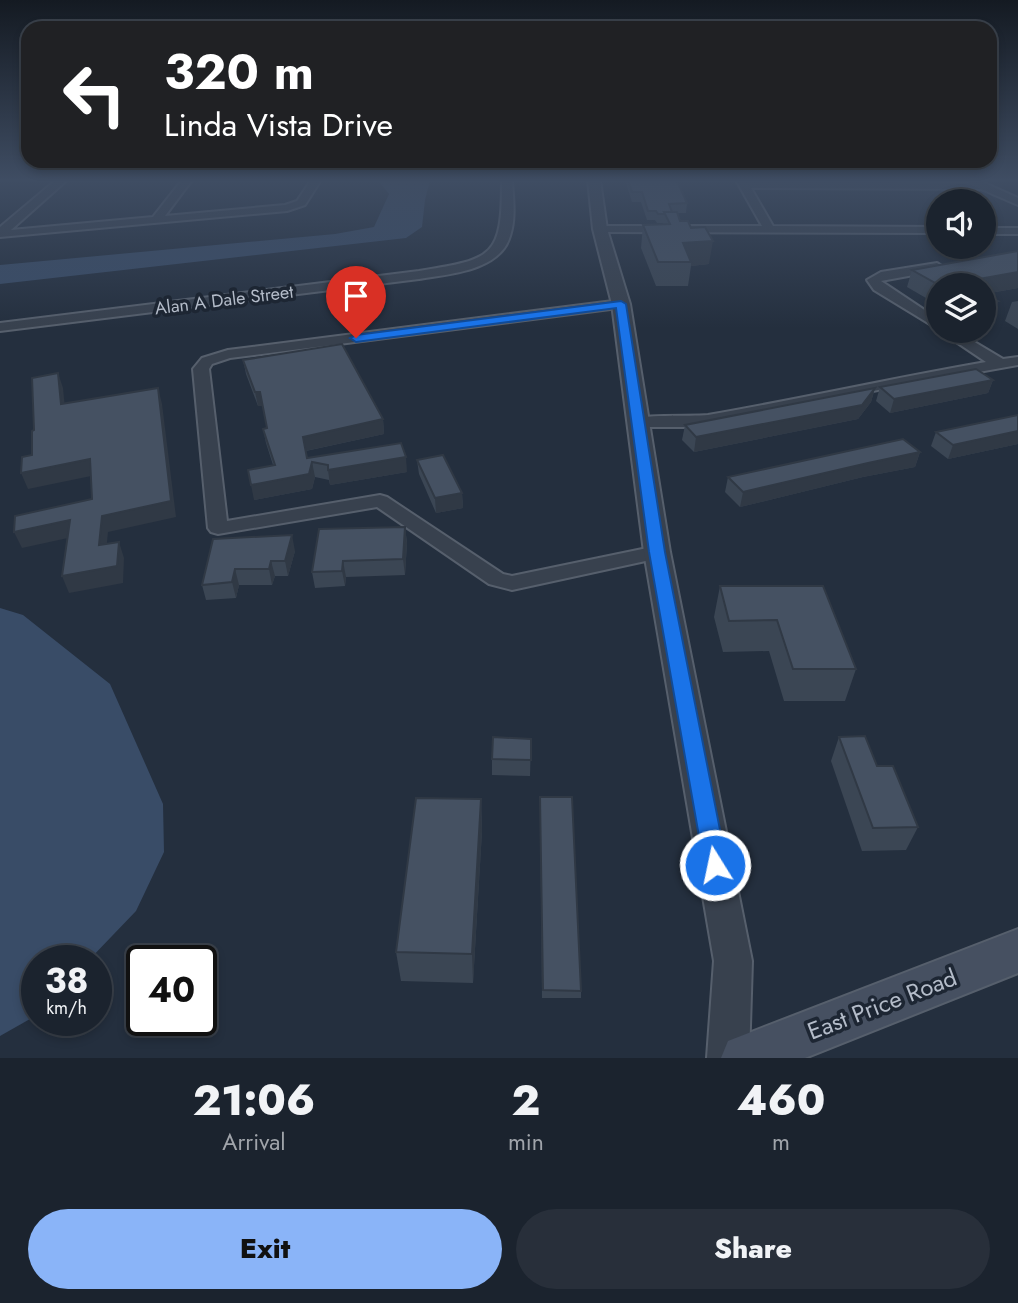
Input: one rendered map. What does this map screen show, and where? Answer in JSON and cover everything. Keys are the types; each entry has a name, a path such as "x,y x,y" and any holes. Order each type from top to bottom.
{"main road":[{"name":"East Price Road","path":"745,1058 1018,951"}],"street":[{"path":"0,233 44,229"},
{"name":"Alan A Dale Street","path":"0,327 419,275 471,264 490,256 505,238 505,229"},
{"path":"600,229 621,304 657,552 733,961 728,1058"},
{"path":"832,229 926,230"},
{"path":"996,231 1018,231"},
{"path":"926,317 879,287 873,280 881,276 949,265"},
{"path":"621,304 228,354 207,361 201,369 218,528 380,500 496,579 512,583 657,552"},
{"path":"966,343 1000,364"},
{"path":"638,422 692,422 735,415 878,385 1018,360"}],"water":[{"path":"361,229 419,229 406,238 0,284 0,265"},
{"path":"0,608 23,615 110,684 163,804 164,852 136,911 103,945 21,945 21,1024 0,1036"}],"building":[{"path":"645,229 706,229 713,241 683,243 691,262 658,262"},
{"path":"1018,251 1018,272 996,276 996,273 926,273 926,278 912,270 973,259 996,259 996,255"},
{"path":"342,344 383,419 303,437 307,458 401,443 406,457 328,470 328,465 312,462 309,474 251,485 248,470 275,465 263,429 267,428 260,392 255,392 243,360"},
{"path":"976,369 993,380 894,399 880,387"},
{"path":"58,373 61,404 158,388 171,501 102,516 99,545 119,542 117,566 62,576 70,520 14,532 15,516 92,499 90,459 21,473 22,457 32,455 32,378"},
{"path":"875,388 862,405 696,437 685,425"},
{"path":"1018,415 1018,431 953,445 936,432"},
{"path":"903,439 920,452 743,492 728,477"},
{"path":"443,455 462,493 435,498 417,460"},
{"path":"405,527 403,559 343,561 342,571 312,572 319,529"},
{"path":"292,535 285,561 271,561 269,569 235,569 232,582 202,585 213,539"},
{"path":"720,586 823,586 856,669 793,669 777,620 729,621"},
{"path":"865,736 877,766 893,766 918,827 873,828 839,737"},
{"path":"493,737 531,739 531,760 492,759"},
{"path":"540,797 572,797 581,991 543,990"},
{"path":"416,798 481,799 472,954 396,952"}],"route":[{"path":"356,338 621,304 657,552 715,865"}]}
